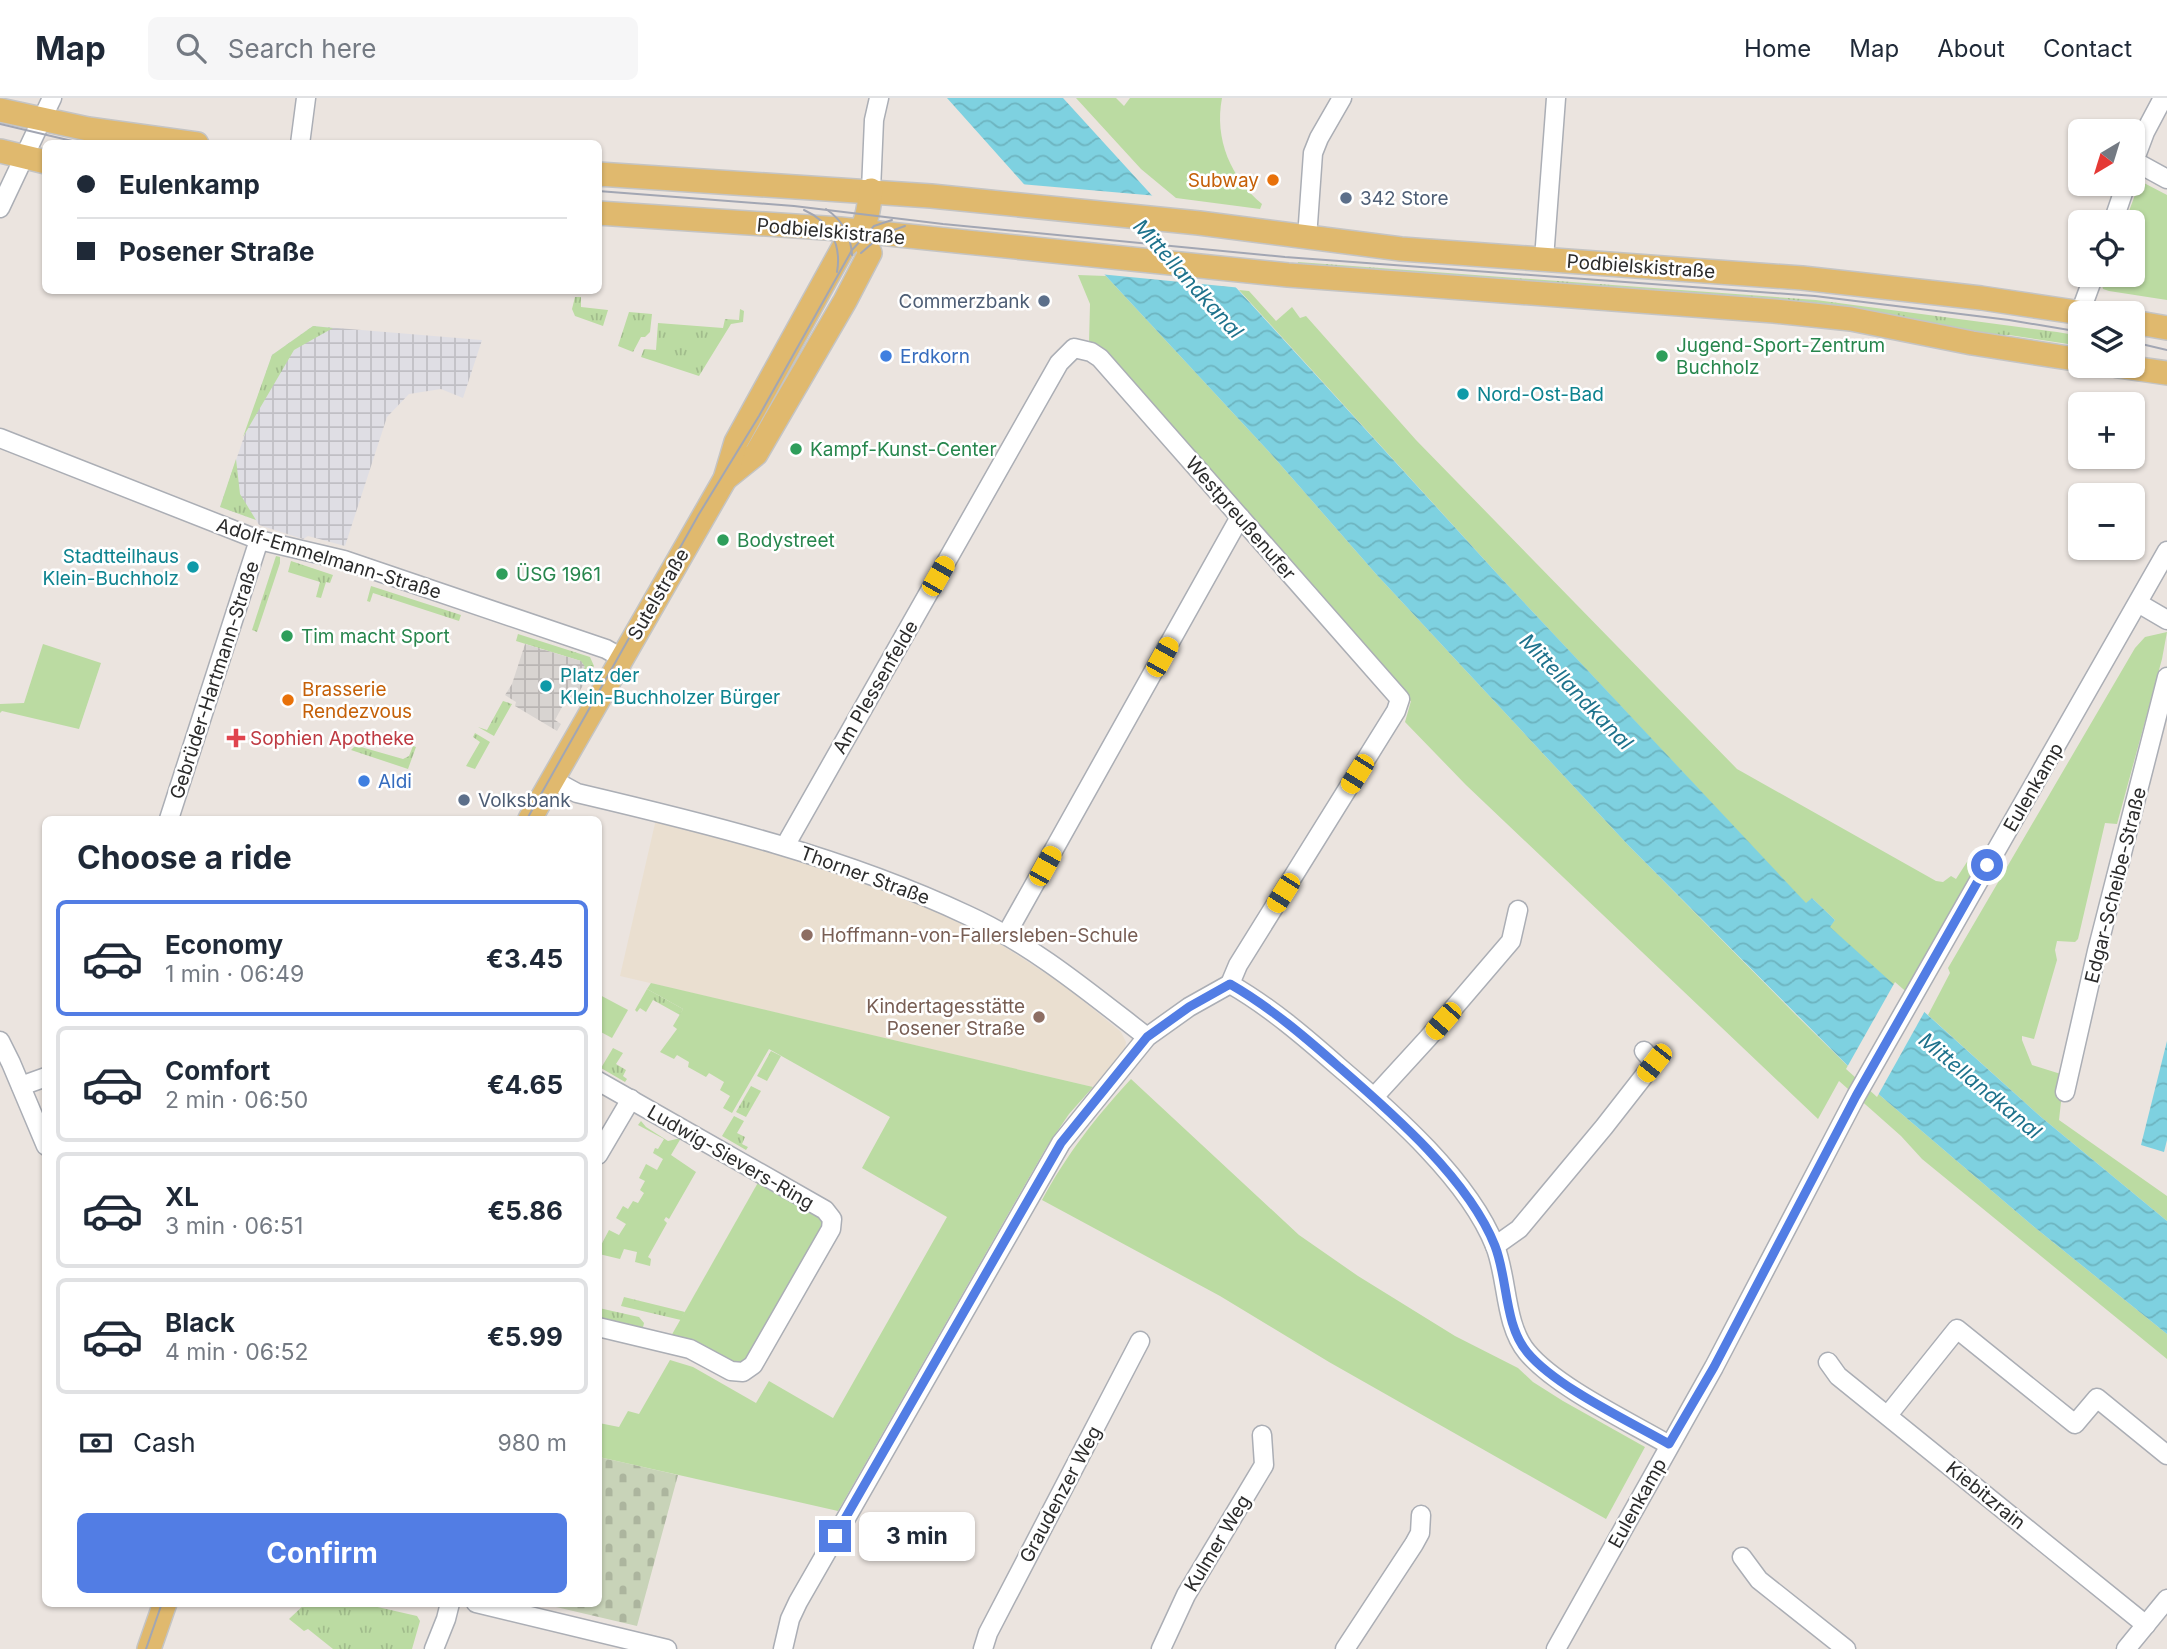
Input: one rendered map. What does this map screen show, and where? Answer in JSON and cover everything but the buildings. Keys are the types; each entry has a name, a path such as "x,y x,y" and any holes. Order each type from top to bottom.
{"main road":[{"path":"0,110 101,131 167,140"},
{"path":"0,151 35,160"},
{"path":"602,174 870,191"},
{"name":"Podbielskistraße","path":"870,191 1199,223 1401,249 1802,278 1981,298 2068,311"},
{"name":"Sutelstraße","path":"532,816 724,479 756,454 854,285 870,253 861,232 869,207 870,191"},
{"name":"Podbielskistraße","path":"602,213 861,232 1242,271 1760,310 1851,319 1972,343 2068,358"},
{"path":"2145,324 2167,328"},
{"path":"2145,370 2167,373"},
{"path":"149,1649 165,1607"}],"street":[{"path":"0,208 35,160 43,120 52,98"},
{"path":"301,140 306,98"},
{"path":"870,191 874,120 879,98"},
{"path":"1307,238 1313,153 1342,98"},
{"path":"1544,259 1556,98"},
{"path":"2146,130 2163,98"},
{"path":"2146,169 2167,179"},
{"path":"2145,317 2167,318"},
{"name":"Westpreußenufer","path":"1074,348 1100,358 1400,699 1396,711 1238,965 1230,984"},
{"name":"Am Plessenfelde","path":"785,846 1059,363 1074,348"},
{"name":"Adolf-Emmelmann-Straße","path":"0,438 259,540 344,560 606,649 622,658"},
{"path":"1006,936 1240,517"},
{"name":"Gebrüder-Hartmann-Straße","path":"170,816 259,540"},
{"name":"Eulenkamp","path":"1556,1649 1714,1367 1856,1096 2167,551"},
{"path":"2138,603 2167,620"},
{"name":"Edgar-Scheibe-Straße","path":"2065,1092 2097,951 2167,677"},
{"name":"Thorner Straße","path":"553,780 577,793 785,846 905,889 968,915 1069,977 1147,1037"},
{"path":"1374,1097 1429,1038 1511,941 1518,910"},
{"path":"783,1649 790,1619 798,1602 1061,1143 1147,1037 1189,1007 1230,984 1253,997 1374,1097 1437,1161 1471,1201 1495,1247 1516,1330 1525,1350 1542,1368 1669,1444"},
{"path":"0,1041 42,1136"},
{"path":"1495,1247 1519,1229 1654,1063 1644,1051"},
{"path":"21,1086 42,1078"},
{"name":"Ludwig-Sievers-Ring","path":"602,1083 825,1210 832,1219 831,1229 753,1365 743,1372 731,1371 690,1349 602,1327"},
{"name":"Ludwig-Sievers-Ring","path":"602,1148 631,1099"},
{"path":"1888,1415 1958,1329 2075,1424 2096,1398 2167,1455"},
{"name":"Graudenzer Weg","path":"983,1649 988,1633 1140,1341"},
{"name":"Kiebitzrain","path":"1828,1363 1838,1376 2146,1625"},
{"name":"Kulmer Weg","path":"1161,1649 1185,1595 1264,1465 1262,1435"},
{"path":"1345,1649 1414,1544 1420,1533 1421,1516"},
{"path":"1742,1557 1759,1580 1846,1649"},
{"path":"2126,1649 2167,1599"},
{"path":"434,1649 449,1607"},
{"path":"493,1607 667,1649"}],"shaded area":[{"path":"313,326 482,340 463,398 441,389 409,394 387,417 345,546 308,536 303,539 259,525 256,520 220,507 272,355"},
{"name":"Platz der Klein-Buchholzer Bürger","path":"525,644 581,661 585,667 578,678 585,682 575,699 568,696 555,720 561,724 557,731 515,706 516,702 505,695 512,684"},
{"name":"Hoffmann-von-Fallersleben-Schule","path":"656,819 829,869 939,912 994,940 1064,985 1121,1032 1126,1042 1125,1048 1093,1087 620,976"}],"green space":[{"path":"1076,98 1116,98 1124,106 1130,98 1222,98 1221,128 1227,157 1242,182 1262,204 1260,209 1176,198 1141,169"},
{"path":"2146,184 2167,195 2167,300 2103,289 2145,287 2145,210 2129,210 2135,196 2146,196"},
{"path":"1298,262 1816,300 2068,334 2068,344 2009,335 1987,336 1297,269"},
{"path":"1078,275 1106,276 1272,455 1376,574 1628,845 1862,1080 2033,1226 2167,1334 2167,1359 1922,1159 1901,1136 1839,1081 1818,1119 1466,785 1405,722 1411,701 1400,699 1089,343 1090,304"},
{"path":"1239,290 1249,291 1276,321 1292,307 1300,318 1306,316 1416,440 1737,769 1936,881 1943,882 1951,876 1956,879 1974,851 1979,854 1981,859 1904,995 1829,927 1835,920 1812,898 1806,904 1502,579"},
{"path":"575,297 581,297 581,307 608,310 603,326 575,316 572,309"},
{"path":"740,309 744,311 743,322 731,324 699,376 641,357 644,349 656,350 658,323 723,328 725,319 739,320"},
{"path":"629,312 652,314 650,332 641,337 633,352 618,346"},
{"path":"313,326 333,328 294,350 243,437 272,355"},
{"path":"236,459 240,494 256,520 220,507"},
{"path":"276,556 280,557 280,563 257,632 252,630"},
{"path":"291,561 333,575 330,583 326,582 321,598 316,597 320,582 288,572"},
{"path":"371,586 461,615 459,621 373,593 370,602 367,601"},
{"path":"2167,632 2117,824 2105,823 2078,939 2075,942 2057,941 2057,960 2034,1039 2022,1036 2022,1040 2032,1065 2064,1075 2059,1120 2167,1196 2167,1221 2041,1117 1928,1015 1950,973 1948,968 2135,648 2145,637"},
{"path":"518,634 590,657 594,666 585,682 578,678 581,661 516,641"},
{"path":"43,644 101,663 79,729 2,711 0,713 0,704 24,703"},
{"path":"503,701 512,704 494,736 478,727 487,730"},
{"path":"475,733 490,742 475,769 466,766 480,742 473,737"},
{"path":"413,746 416,747 408,769 351,750 361,747 403,759 409,756"},
{"path":"651,983 1093,1087 1069,1114 1046,1148 838,1511 602,1458 602,1424 619,1427 628,1411 639,1414 670,1360 693,1367 756,1403 769,1381 833,1418 947,1217 862,1168 890,1117 769,1049 732,1113 723,1108 730,1096 720,1090 724,1082 709,1073 706,1077 688,1067 689,1062 677,1055 674,1059 660,1052 677,1029 673,1026 683,1009 647,989"},
{"path":"647,989 683,1009 680,1015 653,1000 646,1012 640,1008 637,1012 635,1010"},
{"path":"602,996 628,1010 612,1038 602,1033"},
{"path":"613,1048 623,1053 616,1064 626,1070 623,1076 627,1079 625,1082 602,1066"},
{"path":"771,1051 781,1056 767,1081 757,1076"},
{"path":"1131,1079 1299,1235 1358,1276 1455,1336 1518,1368 1533,1382 1563,1401 1645,1447 1606,1519 1329,1362 1220,1296 1042,1200 1082,1137"},
{"path":"751,1086 761,1091 746,1117 736,1112"},
{"path":"734,1116 744,1121 737,1133 745,1137 742,1144 748,1147 746,1150 722,1136"},
{"path":"641,1121 668,1141 681,1138 671,1155 696,1172 669,1219 666,1217 664,1220 667,1223 648,1257 651,1259 650,1266 635,1262 637,1252 624,1249 620,1259 602,1255 602,1243 609,1230 619,1235 626,1224 616,1218 623,1206 628,1209 633,1201 638,1203 644,1193 640,1190 645,1181 639,1178 646,1164 657,1170 663,1159 653,1153 664,1139 638,1125"},
{"path":"760,1179 820,1213 826,1221 751,1360 742,1366 670,1338"},
{"path":"624,1297 685,1312 681,1320 621,1306"},
{"path":"602,1309 639,1317 644,1323 642,1332 633,1326 602,1318"},
{"path":"602,1458 678,1475 637,1626 556,1607 602,1607"},
{"path":"302,1607 378,1607 417,1616 420,1621 412,1649 333,1649 308,1629 304,1631 289,1619"}],"water":[{"name":"Mittellandkanal","path":"947,98 1063,98 1502,579 1806,903 1812,898 1835,920 1830,927 2041,1117 2167,1221 2167,1334 2033,1226 1862,1080 1628,845 1376,574 1272,455 1106,276"},
{"path":"2167,1041 2167,1140 2164,1152 2141,1145"}],"pier":[{"path":"1020,184 1158,196 1242,288 1099,274"},
{"path":"1895,982 1926,1009 1877,1097 1846,1069"}],"tram line":[{"path":"0,124 68,140"},
{"path":"602,191 794,206 943,224 1285,257 1815,296 2068,330"},
{"path":"826,209 845,229 852,255"},
{"path":"804,210 820,220 832,235 837,252 837,272"},
{"path":"529,816 852,250 874,226 892,220"},
{"path":"861,253 883,234 905,226"},
{"path":"2145,345 2167,350"},
{"path":"146,1649 161,1607"}],"place":[{"name":"Subway","path":"1273,180"},
{"name":"342 Store","path":"1346,198"},
{"name":"Commerzbank","path":"1044,301"},
{"name":"Erdkorn","path":"886,356"},
{"name":"Jugend-Sport-Zentrum Buchholz","path":"1662,356"},
{"name":"Nord-Ost-Bad","path":"1463,394"},
{"name":"Kampf-Kunst-Center","path":"796,449"},
{"name":"Bodystreet","path":"723,540"},
{"name":"Stadtteilhaus Klein-Buchholz","path":"193,567"},
{"name":"ÜSG 1961","path":"502,574"},
{"name":"Tim macht Sport","path":"287,636"},
{"name":"Platz der Klein-Buchholzer Bürger","path":"546,686"},
{"name":"Brasserie Rendezvous","path":"288,700"},
{"name":"Sophien Apotheke","path":"236,738"},
{"name":"Aldi","path":"364,781"},
{"name":"Volksbank","path":"464,800"},
{"name":"Hoffmann-von-Fallersleben-Schule","path":"807,935"},
{"name":"Kindertagesstätte Posener Straße","path":"1039,1017"}],"route":[{"path":"835,1536 1061,1143 1147,1037 1189,1007 1230,984 1253,997 1374,1097 1437,1161 1471,1201 1495,1247 1516,1330 1525,1350 1542,1368 1669,1444 1714,1367 1856,1096 1987,865"}]}
